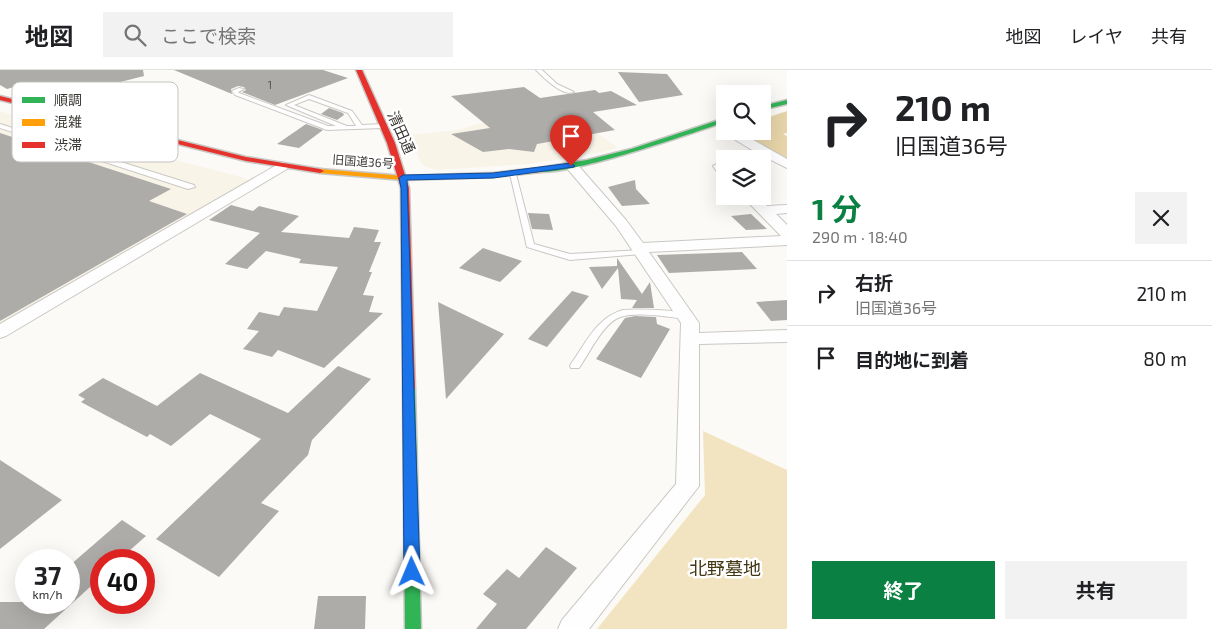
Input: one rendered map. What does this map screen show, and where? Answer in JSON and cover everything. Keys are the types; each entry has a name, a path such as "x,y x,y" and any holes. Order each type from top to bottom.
{"street":[{"name":"清田通","path":"359,70 371,102 400,163 405,188 413,629"},
{"path":"771,106 787,102"},
{"name":"旧国道36号","path":"178,142 246,159 304,170 403,178 513,174 571,166 644,149 716,128"},
{"path":"746,140 762,150"},
{"path":"771,155 787,164"},
{"path":"0,332 282,166"},
{"path":"571,166 621,223 690,323 687,486 572,629"},
{"path":"759,205 787,233"},
{"path":"764,210 787,209"},
{"path":"640,250 787,240"},
{"path":"689,340 787,336"}],"lane":[{"path":"539,70 555,86 571,92"},
{"path":"241,89 235,90 237,94 327,128 384,126"},
{"path":"346,128 289,105 310,97 350,112 360,127"},
{"path":"0,126 12,130"},
{"path":"113,162 191,187"},
{"path":"513,174 530,245 570,257 640,250"},
{"path":"576,366 608,321 616,315 631,313 686,316"}],"shaded area":[{"path":"0,111 12,115 12,162 178,161 245,178 250,181 0,324"},
{"path":"568,111 618,148 529,164 437,170 423,166 407,135 458,130 477,124"},
{"path":"787,111 787,133 783,134 787,136 787,159 754,140 771,140 771,116"}],"green space":[{"name":"北野墓地","path":"703,431 787,470 787,629 597,629 705,495"}],"building":[{"path":"0,70 143,70 144,76 120,82 12,82 12,88 7,89 0,85"},
{"path":"174,70 323,70 348,78 275,105 242,92 246,90 244,87 238,86 231,89 232,94"},
{"path":"618,72 667,74 683,95 639,102"},
{"path":"524,87 540,98 595,90 599,93 611,91 637,105 593,112 615,130 537,144 534,152 509,149 483,152 451,134 490,128 451,96"},
{"path":"329,108 344,115 337,120 321,114"},
{"path":"306,124 323,130 299,148 277,144"},
{"path":"0,133 12,137 12,162 89,162 171,189 149,201 187,214 0,321"},
{"path":"635,180 636,189 650,204 622,206 608,187"},
{"path":"231,205 253,211 259,206 299,216 281,232 349,238 354,227 379,230 374,242 381,242 369,272 372,272 363,295 374,296 369,312 383,313 324,368 278,350 272,357 243,349 259,331 247,329 259,312 279,316 284,307 317,311 338,267 299,263 301,259 266,251 247,269 225,264 260,233 209,220"},
{"path":"528,213 549,214 553,230 532,229"},
{"path":"751,214 767,229 746,230 731,216"},
{"path":"483,248 522,261 500,282 459,268"},
{"path":"742,252 757,269 669,273 657,255"},
{"path":"617,258 642,294 650,282 654,308 632,308 637,300 621,299 618,268 602,289 589,267 617,266"},
{"path":"572,291 589,296 547,347 528,339"},
{"path":"787,300 787,320 771,321 756,302"},
{"path":"438,302 504,334 446,399"},
{"path":"635,316 656,317 657,324 670,329 641,378 596,359 625,318"},
{"path":"338,366 371,379 312,440 308,455 261,503 279,511 219,577 156,539 261,439 210,414 171,446 150,434 147,437 81,402 85,399 78,395 103,378 157,406 200,373 288,413"},
{"path":"0,460 62,500 0,549"},
{"path":"122,520 146,536 131,549 90,549 90,587 80,596 80,556"},
{"path":"546,547 577,568 526,629 476,629 497,604 483,594 507,569 519,578"},
{"path":"318,596 366,596 365,629 314,629"},
{"path":"0,602 15,602 15,614 60,614 44,629 0,629"}],"traffic: fast":[{"path":"771,106 787,102"},
{"path":"539,170 587,162 634,150 716,123"},
{"path":"409,389 413,629"}],"traffic: slow":[{"path":"320,171 403,178 493,175 539,170"}],"traffic: jam":[{"path":"359,70 391,143 405,188 409,389"},
{"path":"0,98 12,101"},
{"path":"178,142 246,159 320,171"}],"route":[{"path":"412,572 405,188 403,178 493,175 571,166"}]}
